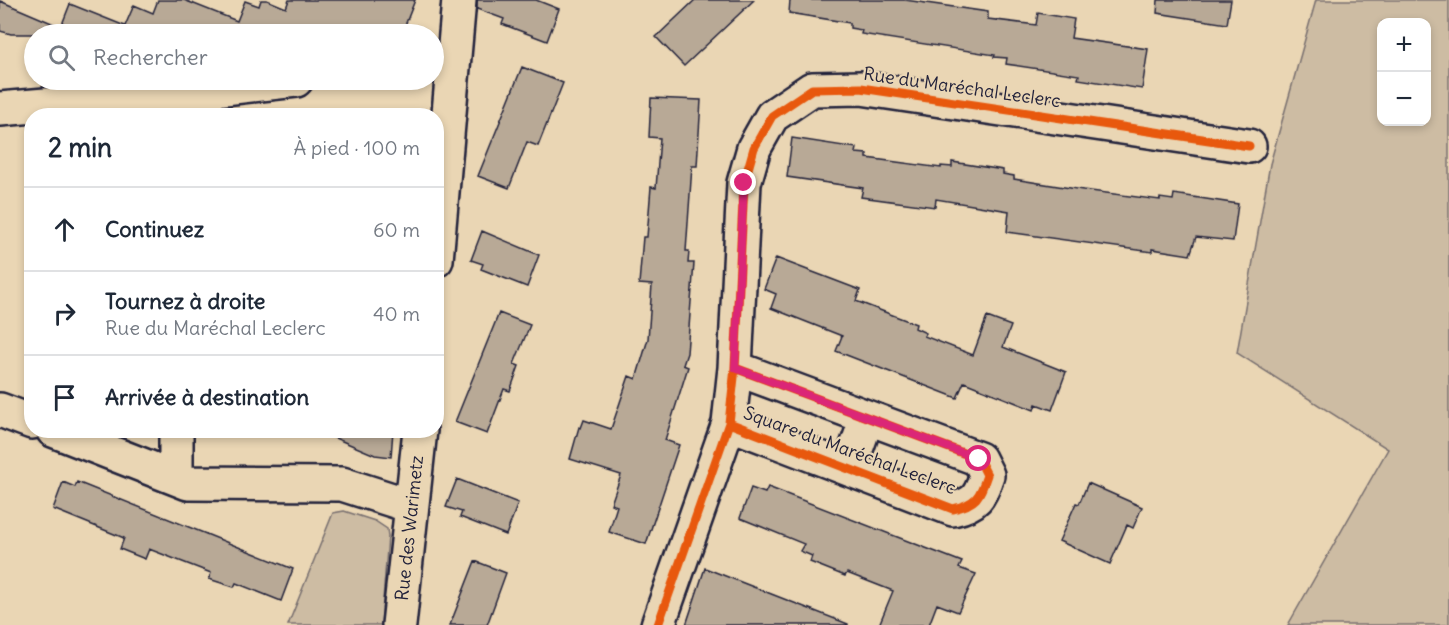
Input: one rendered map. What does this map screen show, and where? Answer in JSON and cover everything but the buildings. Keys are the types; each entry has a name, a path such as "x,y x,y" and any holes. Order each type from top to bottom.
{"street":[{"path":"444,62 459,0"},
{"name":"Rue du Maréchal Leclerc","path":"658,625 729,423 735,368 744,183 754,148 771,116 812,89 861,88 1249,146"},
{"path":"36,108 181,104 248,90"},
{"path":"442,108 443,90"},
{"path":"0,109 24,108"},
{"name":"Square du Maréchal Leclerc","path":"729,423 953,508 969,506 982,492 987,476 979,459 735,368"},
{"path":"0,410 24,419"},
{"name":"Square du Maréchal Leclerc","path":"849,469 867,418"},
{"path":"74,438 188,483 342,484 411,506"},
{"path":"176,438 176,478"},
{"name":"Rue des Warimetz","path":"399,625 419,438"}],"shaded area":[{"path":"1316,0 1449,0 1449,625 1288,625 1388,449 1237,353 1270,164"},
{"path":"344,511 375,521 387,529 381,625 288,625 333,513"}],"cycle path":[{"path":"658,625 729,423 735,368 744,183 754,148 772,116 812,89 861,88 1249,146"},
{"path":"729,423 953,509 972,502 982,489 987,475 979,459 735,368"}],"route":[{"path":"744,183 735,368 979,459"}]}
